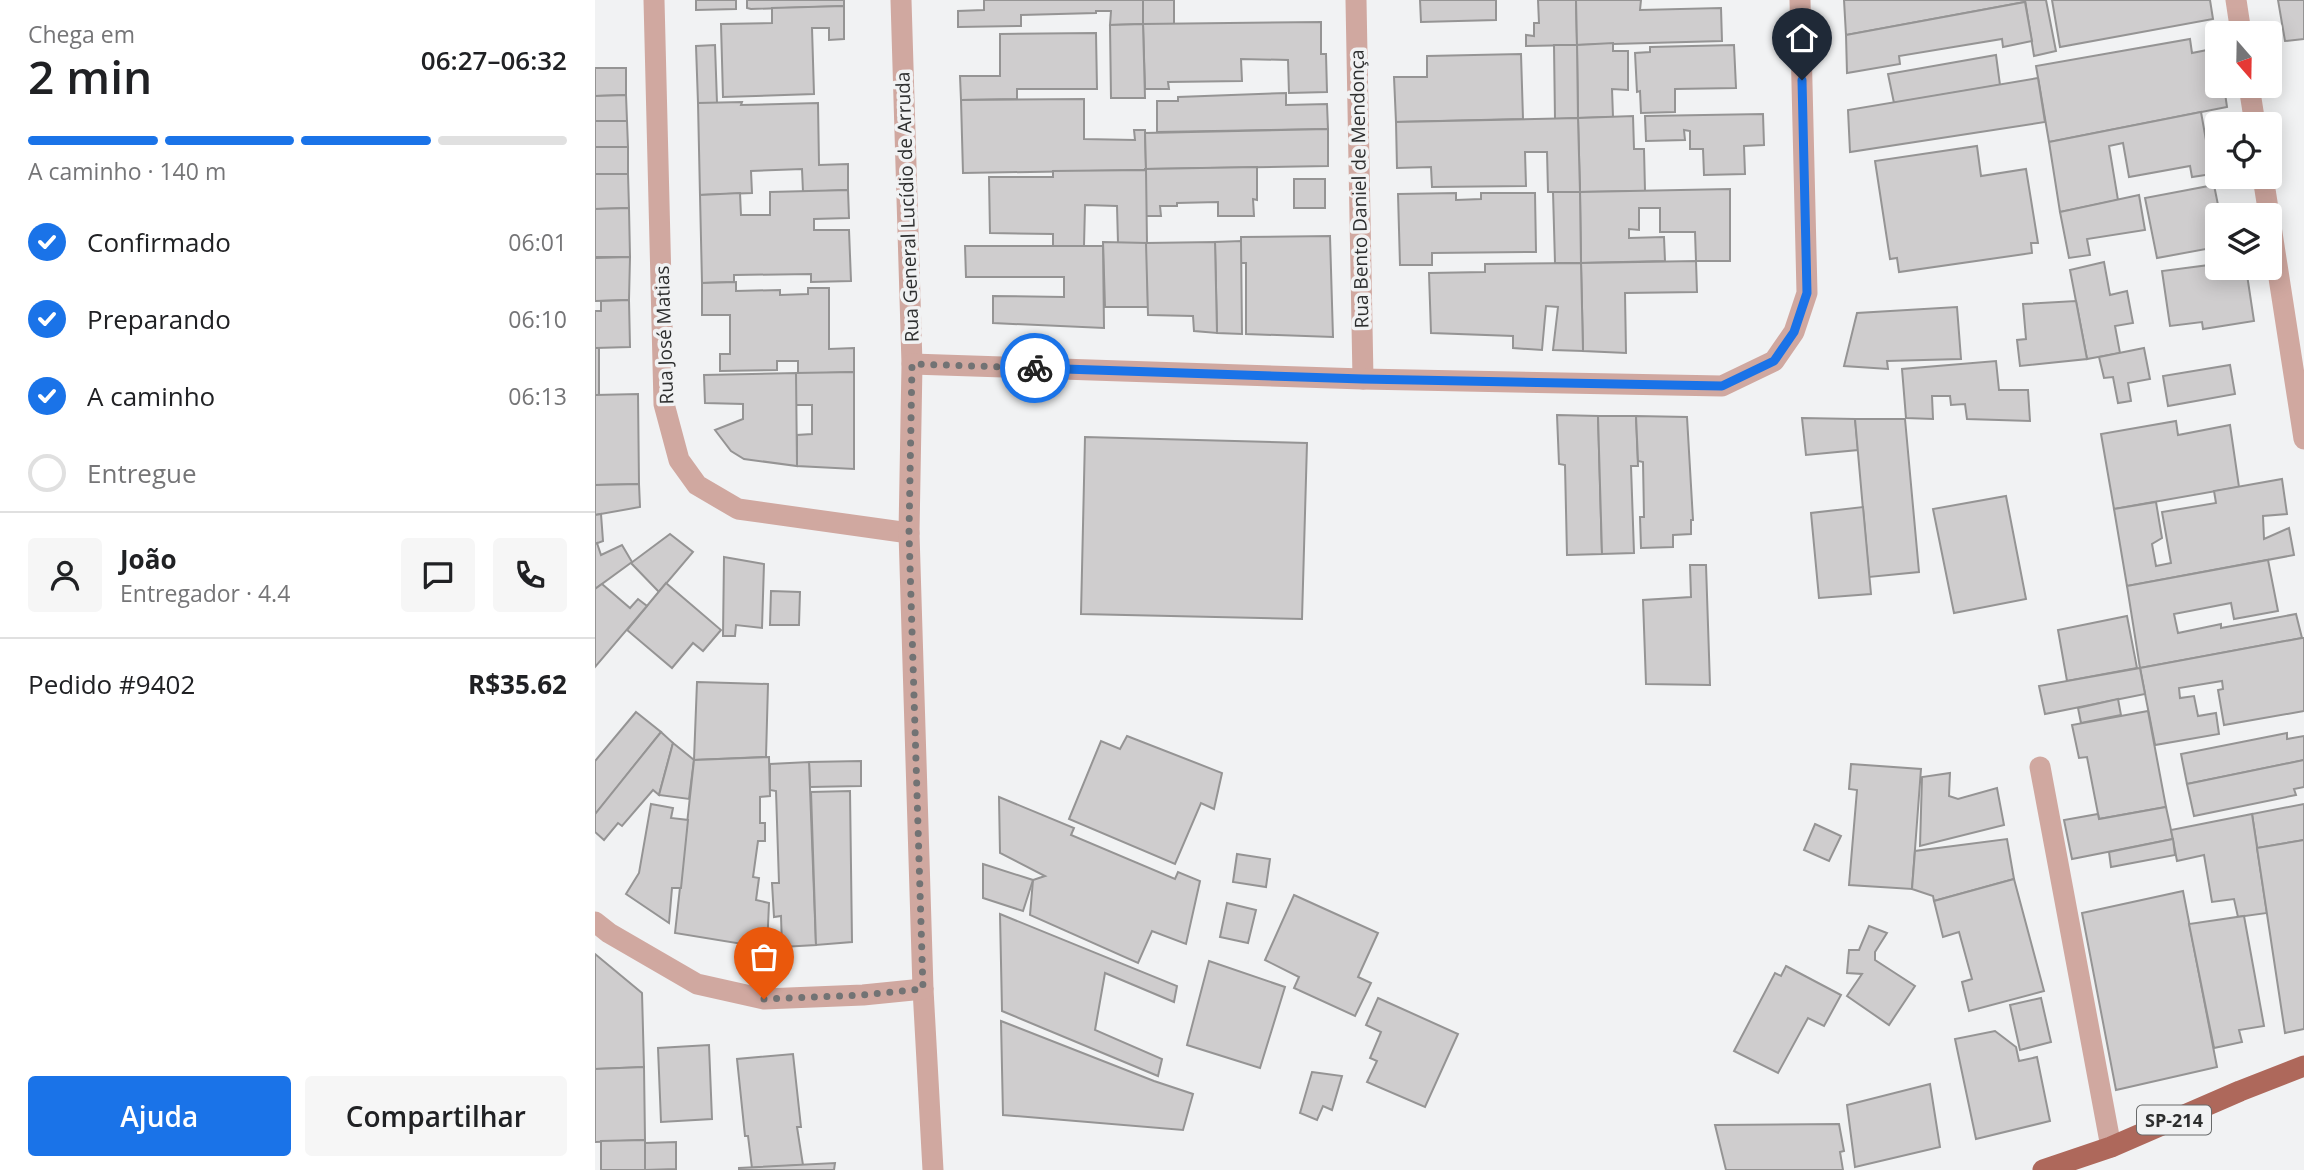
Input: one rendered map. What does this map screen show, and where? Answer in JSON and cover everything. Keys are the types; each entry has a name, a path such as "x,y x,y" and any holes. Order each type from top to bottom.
{"main road":[{"name":"SP-214","path":"2043,1170 2112,1147 2304,1066"}],"street":[{"name":"Rua José Matias","path":"654,0 664,404 679,460 697,485 738,509 909,533"},
{"name":"Rua General Lucídio de Arruda","path":"901,0 912,364 909,533 923,989 933,1170"},
{"name":"Rua Bento Daniel de Mendonça","path":"1356,0 1363,379"},
{"path":"912,364 1363,379 1722,386 1774,361 1794,332 1807,293 1800,0"},
{"path":"2236,0 2239,21"},
{"path":"2279,280 2304,439"},
{"path":"2040,766 2112,1147"},
{"path":"595,922 697,984 764,999 863,995 923,989"}],"building":[{"path":"696,0 736,0 736,9 696,10"},
{"path":"747,0 844,0 844,6 751,9 747,8"},
{"path":"984,0 1143,0 1143,24 1110,25 1111,11 1096,11 1021,15 1021,26 958,27 958,11 984,10"},
{"path":"1143,0 1174,0 1174,24 1143,24"},
{"path":"1420,0 1496,0 1496,20 1421,22"},
{"path":"1538,0 1576,0 1577,45 1526,46 1526,35 1534,36 1534,23 1539,23"},
{"path":"1576,0 1641,0 1640,10 1721,8 1722,41 1577,45"},
{"path":"1844,0 2025,0 2025,2 1846,35"},
{"path":"2025,0 2046,0 2056,51 2034,56"},
{"path":"2052,0 2210,0 2213,19 2060,47"},
{"path":"2278,0 2304,0 2304,39 2285,41"},
{"path":"2025,2 2032,41 2003,47 2002,39 1899,56 1900,64 1847,73 1846,35"},
{"path":"844,6 844,39 829,40 829,28 812,28 814,94 723,97 721,24 772,23 772,8"},
{"path":"1321,22 1321,54 1326,54 1327,92 1289,93 1288,60 1241,59 1242,81 1168,82 1169,89 1145,89 1143,24"},
{"path":"1143,24 1145,98 1111,98 1110,25"},
{"path":"1096,33 1097,89 1017,89 1017,99 961,100 960,76 1000,76 1000,34"},
{"path":"2190,39 2192,53 2205,50 2205,98 2226,98 2227,107 2049,142 2036,66"},
{"path":"1613,43 1613,51 1628,51 1628,90 1612,89 1613,117 1578,118 1577,45"},
{"path":"715,45 717,103 698,103 696,46"},
{"path":"1554,45 1577,45 1578,118 1555,119"},
{"path":"1734,45 1736,88 1675,89 1675,112 1641,113 1635,53 1650,52 1650,47"},
{"path":"1521,54 1523,119 1396,122 1394,77 1427,77 1427,56"},
{"path":"1996,55 2000,85 1894,103 1888,74"},
{"path":"595,68 626,68 626,95 595,96"},
{"path":"2038,78 2045,122 1850,152 1848,110"},
{"path":"1286,93 1286,105 1327,104 1328,129 1157,132 1157,101 1178,101 1178,97"},
{"path":"626,95 627,121 595,121 595,96"},
{"path":"1084,99 1084,139 1135,140 1134,130 1145,130 1146,170 963,173 961,100"},
{"path":"742,102 741,105 818,103 819,165 848,164 848,190 803,192 802,169 751,171 752,193 700,195 698,103"},
{"path":"2201,112 2205,135 2205,175 2192,177 2190,166 2129,177 2123,143 2109,146 2118,200 2060,212 2049,142"},
{"path":"1763,114 1764,145 1744,146 1745,174 1704,175 1703,149 1690,149 1690,131 1684,130 1685,140 1646,141 1645,116"},
{"path":"1633,116 1634,149 1644,149 1645,191 1580,192 1578,118"},
{"path":"1578,118 1580,192 1548,192 1547,152 1525,152 1526,186 1432,187 1431,167 1397,168 1396,122"},
{"path":"595,121 627,121 628,147 595,147"},
{"path":"1328,129 1328,166 1146,169 1145,133"},
{"path":"1977,146 1981,176 2026,169 2038,243 2031,243 2032,253 1899,272 1897,258 1890,259 1875,161"},
{"path":"595,147 628,147 628,174 595,174"},
{"path":"1257,167 1254,216 1218,216 1218,202 1160,206 1161,216 1146,216 1145,169"},
{"path":"1146,170 1147,243 1118,243 1117,206 1085,205 1084,246 1053,246 1053,234 990,233 989,177 1053,177 1053,171"},
{"path":"595,174 628,174 629,208 595,209"},
{"path":"1294,179 1325,179 1325,208 1294,208"},
{"path":"2205,187 2205,189 2215,189 2218,203 2205,203 2205,249 2157,258 2145,198"},
{"path":"1730,189 1730,261 1696,261 1695,232 1660,232 1660,208 1639,208 1639,230 1629,229 1629,238 1664,237 1665,261 1581,263 1580,192"},
{"path":"848,190 849,218 814,219 814,230 849,230 851,281 811,282 811,274 734,275 734,282 702,283 700,195 740,193 741,215 770,215 770,192"},
{"path":"1553,192 1580,192 1581,263 1555,263"},
{"path":"1456,193 1456,200 1481,199 1481,193 1535,193 1536,252 1432,253 1432,265 1400,265 1398,194"},
{"path":"2139,195 2145,230 2087,239 2090,255 2069,258 2060,212"},
{"path":"629,208 630,257 595,257 595,209"},
{"path":"1330,236 1333,337 1246,334 1246,263 1241,263 1241,237"},
{"path":"1241,241 1242,334 1217,333 1215,242"},
{"path":"1103,242 1147,243 1148,307 1105,307"},
{"path":"1215,242 1217,333 1194,331 1193,316 1148,315 1146,243"},
{"path":"965,246 1103,246 1104,328 993,323 993,296 1064,297 1064,277 966,277"},
{"path":"630,257 629,300 595,301 595,258"},
{"path":"1696,261 1697,292 1625,293 1626,353 1583,351 1581,263"},
{"path":"2104,262 2110,295 2127,291 2133,323 2115,326 2120,353 2087,359 2070,270"},
{"path":"1581,263 1583,351 1553,350 1558,307 1546,306 1542,350 1513,348 1513,336 1431,333 1429,273 1485,272 1485,264"},
{"path":"2205,266 2205,280 2248,280 2254,321 2203,329 2202,322 2170,326 2162,271"},
{"path":"736,282 736,291 780,290 780,295 808,294 808,288 829,288 829,349 854,348 854,372 798,374 798,361 777,361 777,370 720,371 720,354 730,354 730,315 702,315 702,283"},
{"path":"629,300 630,347 595,348 595,311 601,311 601,301"},
{"path":"2076,301 2087,359 2020,366 2017,340 2026,339 2023,304"},
{"path":"1957,307 1961,359 1887,361 1888,369 1844,366 1857,313"},
{"path":"595,348 599,348 599,395 595,395"},
{"path":"2144,348 2150,379 2128,383 2131,401 2118,403 2113,377 2104,378 2099,357"},
{"path":"1996,361 1999,390 2028,390 2030,421 1967,419 1965,404 1951,405 1950,396 1932,396 1933,419 1906,418 1902,369"},
{"path":"2230,365 2235,394 2168,406 2163,376"},
{"path":"854,372 854,469 797,466 797,435 812,434 812,405 796,405 796,373"},
{"path":"796,373 797,466 744,459 731,451 715,430 743,419 743,404 705,403 704,375"},
{"path":"638,394 639,484 595,485 595,395"},
{"path":"1557,415 1598,416 1602,554 1567,555 1565,465 1559,464"},
{"path":"1598,416 1636,416 1638,466 1631,466 1634,553 1602,554"},
{"path":"1636,416 1687,417 1693,520 1691,534 1673,535 1673,547 1641,548 1640,517 1644,517 1643,462 1638,461"},
{"path":"1802,418 1855,419 1858,450 1806,455"},
{"path":"1855,419 1905,419 1919,572 1869,577"},
{"path":"2176,421 2178,435 2230,425 2239,487 2114,509 2101,434"},
{"path":"1085,437 1307,443 1302,619 1081,614"},
{"path":"2282,479 2287,514 2263,516 2264,539 2289,528 2294,555 2127,586 2114,509 2156,502 2162,538 2152,544 2156,566 2171,563 2162,512 2216,503 2214,491"},
{"path":"639,484 640,507 595,515 595,485"},
{"path":"2006,496 2026,599 1954,613 1933,509"},
{"path":"1863,507 1871,594 1819,598 1811,513"},
{"path":"601,514 603,541 595,544 595,515"},
{"path":"670,534 693,552 659,592 631,563"},
{"path":"597,543 601,555 622,545 632,562 595,589 595,544"},
{"path":"724,557 764,564 762,628 736,625 735,636 723,636"},
{"path":"2268,560 2278,611 2234,619 2231,603 2174,614 2178,633 2296,614 2302,638 2140,668 2127,586"},
{"path":"1690,565 1706,565 1710,685 1646,684 1643,600 1691,597"},
{"path":"666,583 721,630 703,651 693,643 672,668 627,630"},
{"path":"602,584 630,608 638,599 647,606 595,667 595,589"},
{"path":"771,591 800,592 799,625 770,625"},
{"path":"2127,616 2137,668 2067,681 2058,630"},
{"path":"2304,638 2304,711 2224,725 2218,690 2223,689 2222,681 2179,688 2180,698 2194,696 2198,716 2216,713 2219,734 2155,745 2140,668"},
{"path":"2140,668 2145,694 2045,714 2039,686"},
{"path":"697,682 768,684 766,757 694,760"},
{"path":"2118,699 2121,715 2081,723 2078,708"},
{"path":"2148,711 2166,807 2099,819 2087,757 2079,758 2072,725"},
{"path":"636,712 661,732 595,815 595,761"},
{"path":"661,732 673,743 659,795 653,790 622,826 618,823 604,840 595,832 595,814"},
{"path":"2287,733 2287,739 2304,736 2304,760 2187,784 2181,754"},
{"path":"1127,736 1222,773 1214,809 1201,803 1175,864 1069,819 1101,741 1120,749"},
{"path":"673,743 694,760 689,799 659,795"},
{"path":"769,757 770,796 760,797 760,823 765,823 765,841 758,841 753,877 759,878 756,900 769,903 767,948 675,933 694,760"},
{"path":"2304,760 2304,787 2294,789 2296,795 2194,816 2187,784"},
{"path":"861,761 861,786 810,787 809,762"},
{"path":"809,762 816,945 782,947 781,916 774,917 772,883 779,883 776,791 770,790 770,764"},
{"path":"1851,764 1921,769 1912,889 1849,885 1857,790 1849,789"},
{"path":"1950,773 1949,796 1958,799 1997,788 2004,825 1920,846 1922,777"},
{"path":"850,791 852,942 816,945 811,792"},
{"path":"999,797 1074,828 1071,835 1175,879 1178,872 1200,881 1186,944 1152,931 1138,963 1030,915 1033,880 1045,876 1000,853"},
{"path":"651,804 673,808 671,818 688,820 681,888 672,888 669,923 626,894 639,873"},
{"path":"2304,804 2304,840 2257,848 2252,814"},
{"path":"2166,807 2173,839 2072,859 2064,820 2098,814 2099,819"},
{"path":"2252,814 2267,913 2238,917 2234,899 2212,902 2204,855 2177,861 2171,830"},
{"path":"1815,824 1841,836 1829,861 1804,850"},
{"path":"2007,839 2014,879 1934,901 1933,896 1912,889 1915,851"},
{"path":"2173,839 2175,855 2111,867 2109,852"},
{"path":"2304,840 2304,1029 2285,1033 2257,848"},
{"path":"1237,854 1270,859 1266,887 1233,882"},
{"path":"983,864 1033,880 1023,911 983,898"},
{"path":"2014,879 2044,991 1969,1011 1962,982 1972,979 1959,932 1943,937 1934,901"},
{"path":"2183,891 2217,1067 2116,1090 2082,913"},
{"path":"1294,895 1378,933 1358,977 1371,983 1355,1016 1294,988 1299,977 1265,960"},
{"path":"1227,903 1256,910 1248,943 1220,937"},
{"path":"1000,914 1177,986 1174,1002 1105,973 1095,1030 1162,1059 1158,1076 1002,1011"},
{"path":"2244,916 2264,1026 2239,1030 2242,1042 2214,1048 2189,924"},
{"path":"1869,926 1887,933 1875,952 1875,960 1915,986 1889,1025 1847,996 1862,974 1847,973 1849,950 1859,950"},
{"path":"595,954 642,993 644,1067 595,1069"},
{"path":"1209,961 1285,987 1260,1068 1187,1045"},
{"path":"1786,966 1841,995 1824,1026 1808,1018 1778,1073 1734,1051 1775,973 1781,976"},
{"path":"1378,998 1458,1034 1425,1107 1367,1082 1377,1061 1370,1058 1381,1032 1366,1025"},
{"path":"2041,998 2051,1042 2020,1050 2010,1005"},
{"path":"1001,1021 1193,1094 1183,1130 1003,1115"},
{"path":"1995,1031 2016,1047 2019,1061 2037,1057 2050,1121 1976,1139 1955,1039"},
{"path":"709,1045 712,1119 661,1122 658,1048"},
{"path":"793,1054 801,1127 797,1127 803,1165 752,1168 748,1136 745,1136 737,1059"},
{"path":"644,1067 645,1140 595,1142 595,1069"},
{"path":"1312,1072 1342,1076 1332,1110 1323,1106 1317,1120 1300,1113"},
{"path":"1930,1084 1940,1147 1855,1167 1847,1105"},
{"path":"1839,1124 1844,1151 1840,1152 1843,1170 1726,1170 1715,1125"},
{"path":"645,1140 645,1170 601,1170 601,1141"},
{"path":"676,1142 676,1169 645,1170 645,1143"},
{"path":"835,1163 834,1170 739,1170 739,1168"}],"way so far":[{"path":"764,999 863,995 923,989 909,533 912,364 1035,368"}],"route":[{"path":"1035,368 1363,379 1722,386 1774,361 1794,332 1807,293 1802,80"}]}
